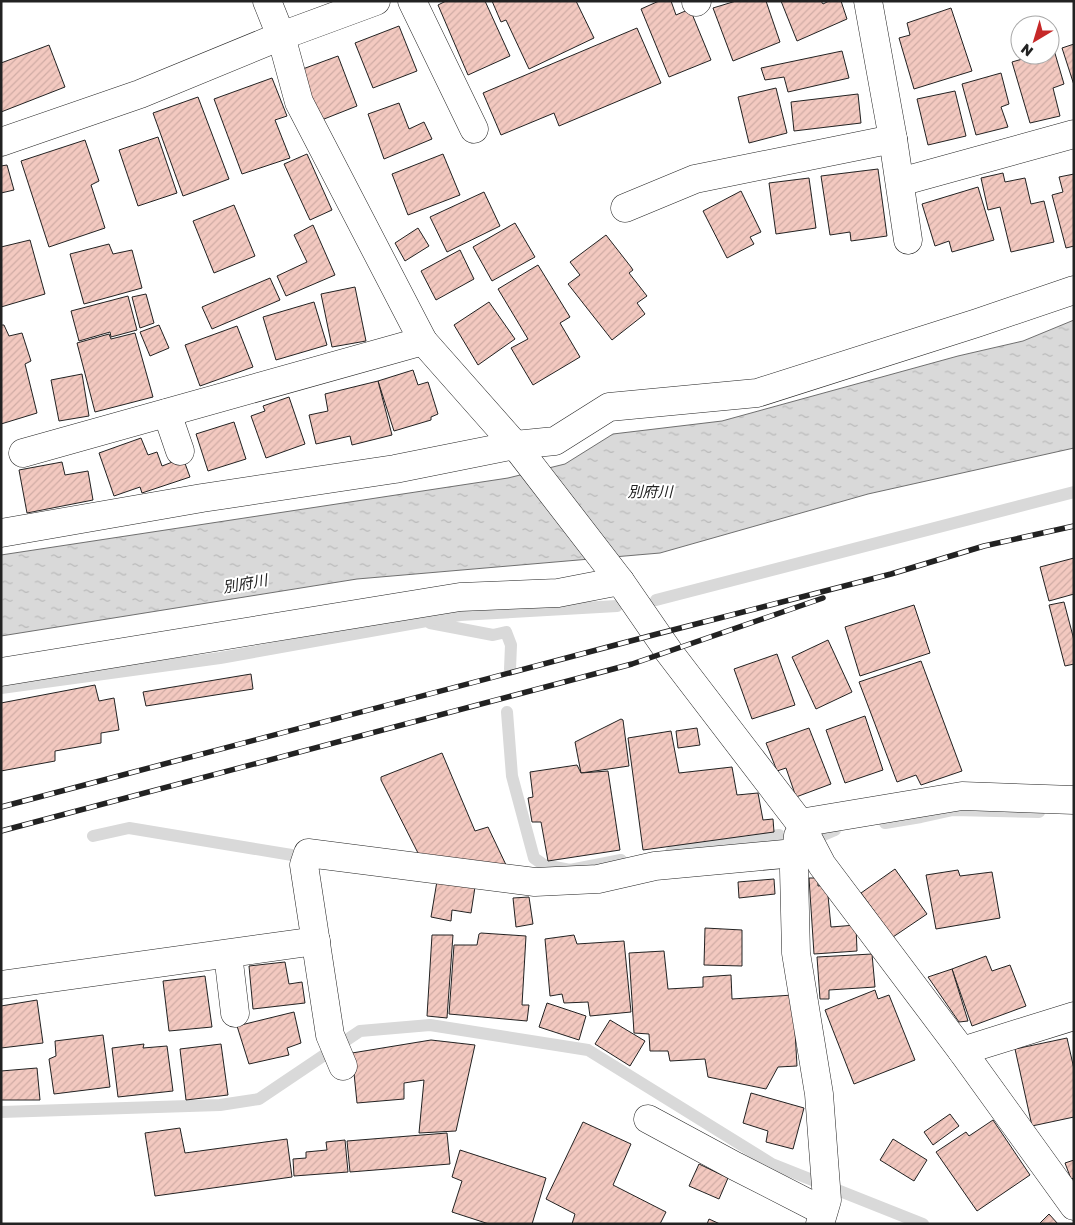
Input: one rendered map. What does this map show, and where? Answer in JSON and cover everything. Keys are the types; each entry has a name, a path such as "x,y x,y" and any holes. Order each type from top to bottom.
{"street":[{"path":"267,1 281,36 299,102 423,341 515,445 620,581 805,842 962,1051 1074,1206"},
{"path":"1,142 140,94 281,36 376,1"},
{"path":"412,1 474,129"},
{"path":"868,1 893,139 908,240"},
{"path":"900,182 1074,134"},
{"path":"625,208 694,179 893,139"},
{"path":"1,533 202,498 395,469 515,445 554,441 609,407 757,393 1074,290"},
{"path":"23,453 423,341"},
{"path":"167,413 180,451"},
{"path":"1,672 460,597 558,593 620,581"},
{"path":"343,1066 330,1035 304,865 308,854 535,882 598,879 656,866 805,842 962,796 1074,800"},
{"path":"648,1119 823,1212 825,1171 819,1094 796,953 805,842"},
{"path":"1,985 316,941"},
{"path":"228,954 235,1013"},
{"path":"962,1051 1074,1016"}],"water":[{"name":"別府川","path":"1074,320 1074,448 868,494 660,553 357,579 1,636 1,555 508,478 565,464 613,434 722,421 958,356 1023,341"}],"building":[{"path":"446,1 485,1 510,56 468,75 438,5"},
{"path":"492,1 576,1 594,38 529,69 506,20 501,22"},
{"path":"659,1 671,1 676,15 690,9 711,60 669,77 641,9"},
{"path":"736,1 766,1 780,42 733,61 713,8"},
{"path":"781,1 821,1 823,4 829,1 841,1 847,19 797,41"},
{"path":"951,8 972,71 914,89 899,38 910,35 907,23"},
{"path":"399,26 417,71 373,88 355,43"},
{"path":"637,28 661,83 559,126 554,113 501,135 483,93"},
{"path":"1074,44 1074,85 1062,48"},
{"path":"49,45 65,87 1,112 1,63"},
{"path":"842,51 849,78 788,92 784,77 765,80 761,68"},
{"path":"338,56 357,106 319,121 300,70"},
{"path":"1013,65 1058,65 1064,84 1053,88 1060,116 1030,123"},
{"path":"1001,73 1009,104 1001,107 1008,127 976,135 962,84"},
{"path":"272,78 287,116 275,120 290,158 242,174 214,99"},
{"path":"776,88 787,133 749,143 738,97"},
{"path":"955,91 966,136 928,145 917,99"},
{"path":"858,94 861,123 794,131 791,102"},
{"path":"198,97 229,179 183,196 153,113"},
{"path":"399,103 409,129 424,122 432,139 384,159 368,114"},
{"path":"158,137 177,193 138,206 119,150"},
{"path":"85,140 99,181 91,185 105,228 49,247 21,161"},
{"path":"307,154 332,210 310,220 284,164"},
{"path":"443,154 460,195 408,215 392,174"},
{"path":"7,165 14,190 1,193 1,166"},
{"path":"878,169 887,236 851,241 850,232 830,235 821,176"},
{"path":"1003,173 1005,182 1025,178 1031,204 1044,201 1054,242 1011,252 1000,207 988,210 981,178"},
{"path":"1074,174 1074,246 1066,248 1052,195 1063,192 1059,177"},
{"path":"809,178 816,228 776,234 769,183"},
{"path":"978,187 994,240 952,252 949,241 935,246 922,204"},
{"path":"741,191 761,232 750,237 754,244 727,258 703,211"},
{"path":"484,192 500,226 447,252 430,217"},
{"path":"234,205 255,256 214,273 193,221"},
{"path":"515,223 535,257 492,281 473,247"},
{"path":"313,225 335,275 286,296 277,276 307,262 294,235"},
{"path":"418,228 429,246 405,261 395,243"},
{"path":"606,235 631,267 633,270 629,273 647,296 637,303 645,314 612,340 568,284 580,275 570,262"},
{"path":"30,240 45,294 1,307 1,247"},
{"path":"109,244 113,254 132,250 142,288 84,304 70,254"},
{"path":"460,250 474,279 436,300 421,271"},
{"path":"538,265 570,317 560,323 580,357 533,385 511,348 528,339 498,289"},
{"path":"270,278 280,300 212,329 202,307"},
{"path":"355,287 366,341 332,347 321,294"},
{"path":"146,294 154,323 140,328 132,297"},
{"path":"128,296 137,330 111,337 110,332 79,341 71,311"},
{"path":"314,302 327,345 276,360 263,317"},
{"path":"489,302 515,339 478,365 454,325"},
{"path":"1,325 4,325 9,336 22,333 31,361 25,364 37,413 1,424"},
{"path":"159,325 169,348 150,356 140,332"},
{"path":"237,326 253,367 200,386 185,345"},
{"path":"135,333 153,397 95,412 77,343 109,334 111,339"},
{"path":"413,370 418,385 428,382 438,414 431,417 431,420 394,431 378,381"},
{"path":"82,374 89,416 59,421 51,380"},
{"path":"378,381 392,435 352,445 350,436 316,444 309,415 328,411 325,394"},
{"path":"289,397 305,444 266,458 251,416 265,411 263,406"},
{"path":"234,422 246,459 208,471 196,434"},
{"path":"141,438 148,455 157,452 162,466 183,458 190,477 142,493 140,487 114,496 99,453"},
{"path":"62,462 65,475 88,471 93,500 27,513 19,470"},
{"path":"1074,558 1074,594 1049,601 1040,567"},
{"path":"1064,602 1074,640 1074,664 1065,666 1049,605"},
{"path":"914,605 930,653 860,676 845,627"},
{"path":"828,640 852,692 816,709 792,657"},
{"path":"777,654 795,705 752,719 734,669"},
{"path":"921,661 962,771 921,785 916,775 897,782 859,682"},
{"path":"251,674 253,689 146,706 143,692"},
{"path":"95,685 99,701 114,698 119,730 101,733 101,743 55,751 55,761 1,771 1,703"},
{"path":"865,716 883,770 845,783 826,730"},
{"path":"621,719 623,720 629,766 581,773 575,742"},
{"path":"697,728 700,745 678,748 676,731"},
{"path":"809,728 831,784 796,797 786,768 777,771 766,743"},
{"path":"671,731 679,773 732,767 737,795 758,793 763,820 773,819 774,832 643,850 628,738"},
{"path":"442,753 475,831 488,827 507,867 419,855 381,777"},
{"path":"577,765 581,773 608,771 620,850 548,861 541,822 532,822 528,798 533,797 530,772"},
{"path":"895,869 927,914 893,937 861,893"},
{"path":"958,870 960,876 992,872 1000,918 936,929 926,875"},
{"path":"809,878 818,878 818,886 827,885 831,927 856,925 857,951 814,954"},
{"path":"774,879 775,894 739,898 738,882"},
{"path":"437,881 475,887 471,913 452,910 451,921 431,917"},
{"path":"529,897 533,924 516,927 513,898"},
{"path":"705,928 742,930 742,966 704,965"},
{"path":"479,934 526,936 522,1005 529,1005 527,1021 449,1014 454,945 477,945"},
{"path":"432,935 453,935 447,1018 427,1016"},
{"path":"574,935 577,944 624,941 631,1012 590,1016 588,1002 564,1003 562,994 550,996 545,939"},
{"path":"664,951 668,989 703,987 703,977 731,975 732,999 793,995 797,1066 778,1067 766,1089 708,1077 705,1059 670,1061 668,1051 650,1051 649,1034 634,1033 629,953"},
{"path":"872,954 875,987 829,990 829,999 820,999 817,957"},
{"path":"986,956 992,971 1010,965 1026,1006 972,1026 952,969"},
{"path":"285,962 289,984 302,982 305,1003 253,1009 249,966"},
{"path":"952,969 968,1021 959,1022 928,977"},
{"path":"205,976 212,1027 169,1031 163,981"},
{"path":"875,990 878,999 889,995 915,1060 854,1084 825,1010"},
{"path":"37,1000 43,1043 1,1048 1,1006"},
{"path":"547,1003 586,1016 579,1040 539,1027"},
{"path":"294,1012 301,1043 287,1048 289,1055 249,1064 237,1026"},
{"path":"610,1020 645,1041 630,1066 595,1044"},
{"path":"103,1035 110,1087 54,1094 49,1059 56,1056 55,1041"},
{"path":"1067,1038 1074,1069 1074,1117 1032,1126 1015,1049"},
{"path":"431,1040 475,1045 456,1131 419,1133 424,1080 404,1083 404,1099 357,1103 352,1053"},
{"path":"144,1044 143,1048 167,1046 173,1091 118,1097 112,1048"},
{"path":"221,1044 228,1095 186,1100 180,1049"},
{"path":"37,1068 40,1100 1,1100 1,1071"},
{"path":"751,1093 804,1108 793,1149 766,1142 768,1131 743,1123"},
{"path":"950,1114 959,1126 933,1145 924,1132"},
{"path":"993,1120 1030,1175 977,1211 936,1152 966,1132 969,1136"},
{"path":"583,1122 631,1144 613,1185 666,1212 660,1224 572,1224 575,1214 546,1199"},
{"path":"180,1128 185,1153 287,1139 292,1177 155,1196 145,1133"},
{"path":"447,1133 450,1164 350,1172 347,1141"},
{"path":"893,1139 927,1160 914,1181 880,1160"},
{"path":"345,1140 348,1172 294,1176 293,1159 306,1158 306,1152 327,1150 326,1142"},
{"path":"460,1150 546,1178 532,1224 489,1224 452,1212 462,1181 452,1177"},
{"path":"1074,1160 1074,1178 1071,1179 1065,1163"},
{"path":"699,1164 728,1178 719,1199 689,1186"},
{"path":"1049,1214 1058,1224 1039,1224"},
{"path":"709,1219 720,1224 707,1224"}],"waterway":[{"path":"656,600 1074,492"},
{"path":"1,688 220,658 460,615 617,606"},
{"path":"430,623 493,635 506,632 511,645 510,669"},
{"path":"507,712 512,776 534,858 544,865 570,870 621,860"},
{"path":"885,823 953,810 1039,812"},
{"path":"93,836 129,828 310,858"},
{"path":"807,842 835,830"},
{"path":"671,852 779,835"},
{"path":"1,1112 220,1105 259,1099 360,1031 430,1025 588,1050 772,1164 923,1224"}],"railway":[{"path":"1,807 891,574 984,546 1074,526"},
{"path":"1,831 632,664 823,598"}]}
